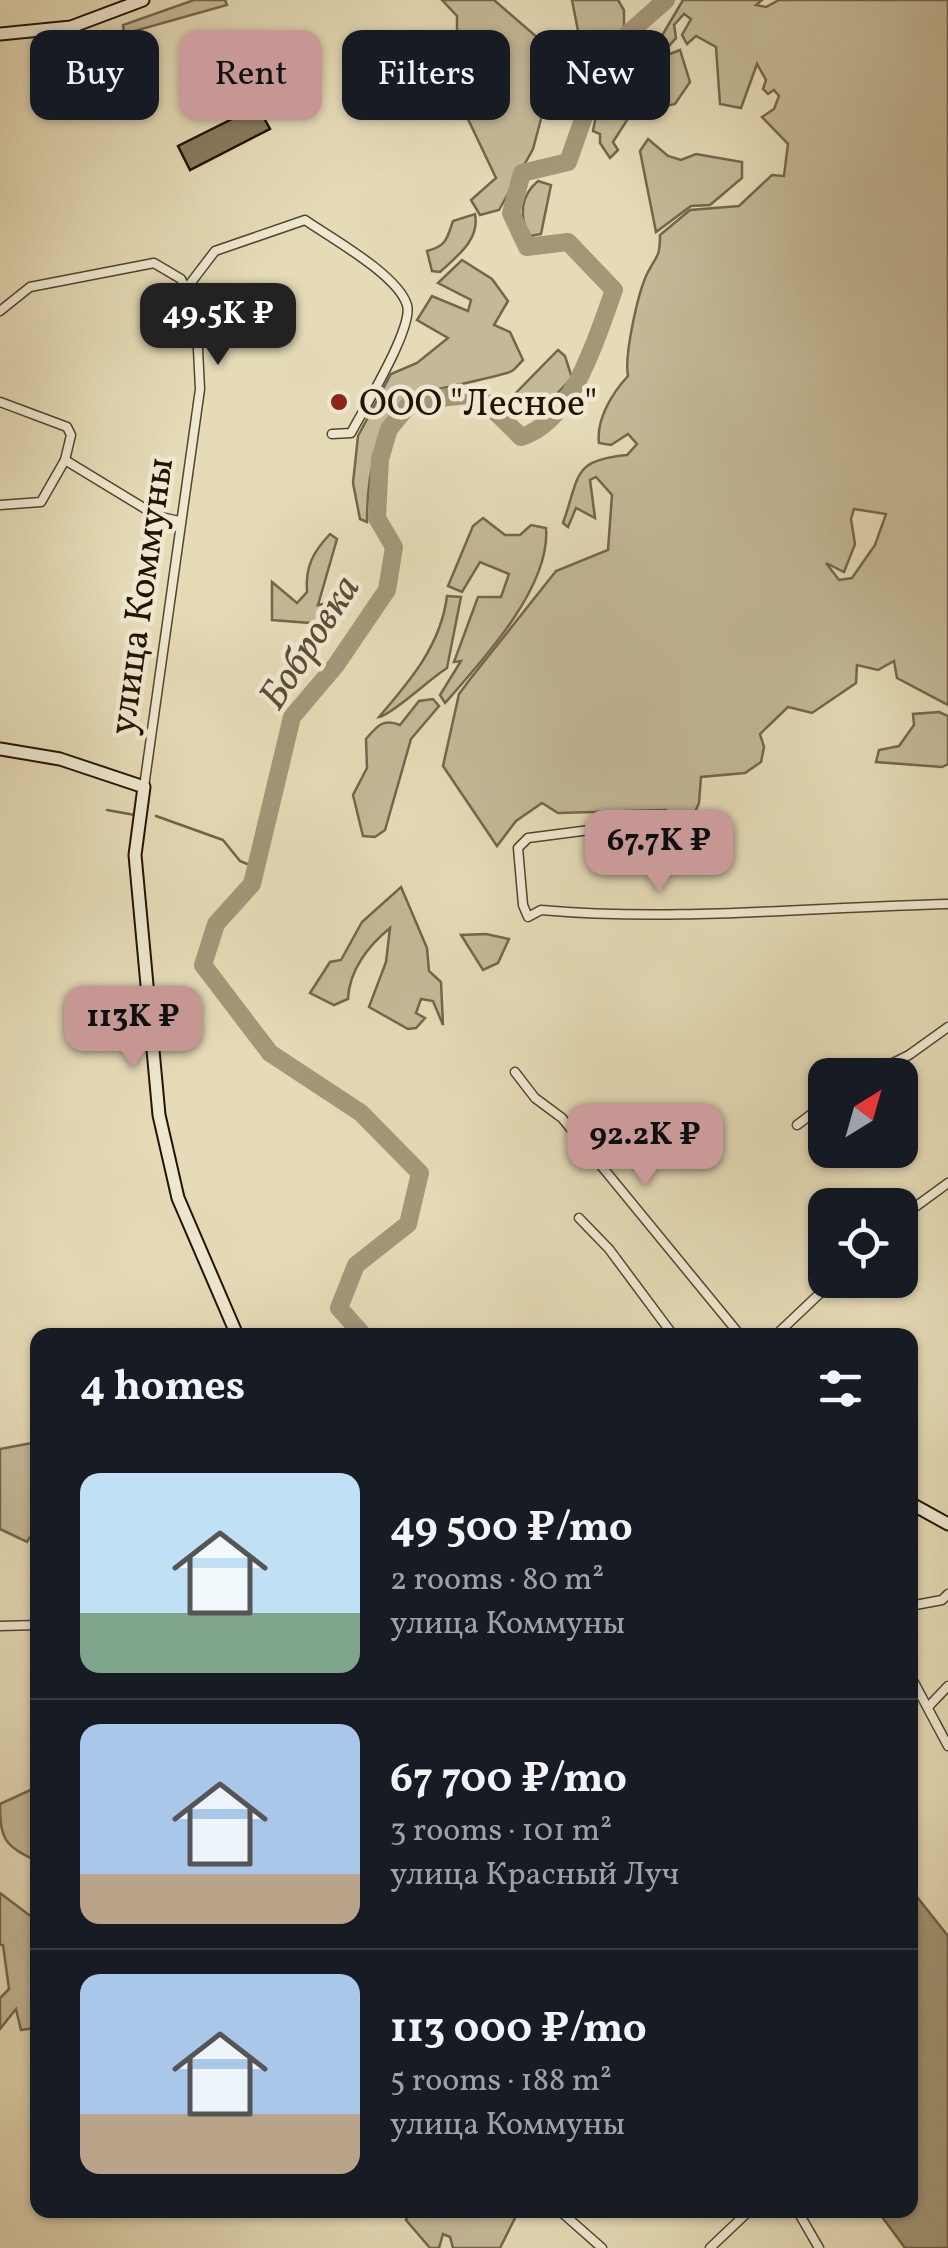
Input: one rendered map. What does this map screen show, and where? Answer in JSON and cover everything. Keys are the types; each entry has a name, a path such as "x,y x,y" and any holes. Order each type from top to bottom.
{"street":[{"path":"0,34 72,27 143,0"},
{"path":"186,290 214,251 305,220 398,288 408,306 404,328 351,434 332,434"},
{"path":"0,311 30,287 154,264 182,279 186,290"},
{"name":"улица Коммуны","path":"186,290 197,330 200,389 135,855 160,1115 178,1198 234,1328"},
{"path":"0,402 67,427 70,435 65,460 41,502 0,506"},
{"path":"65,460 158,516 179,520"},
{"path":"0,749 60,758 144,788"},
{"path":"667,820 528,838 518,848 522,905 528,917 541,910 622,915 948,904"},
{"path":"903,1058 948,1027"},
{"path":"515,1072 535,1098 562,1118 734,1328"},
{"path":"797,1126 808,1117"},
{"path":"918,1205 948,1183"},
{"path":"579,1218 609,1249 668,1328"},
{"path":"783,1328 815,1298"},
{"path":"918,1507 948,1524"},
{"path":"918,1604 942,1600 948,1594"},
{"path":"0,1626 30,1625"},
{"path":"929,1706 948,1686"},
{"path":"918,1689 948,1746"},
{"path":"568,2218 602,2248"},
{"path":"710,2248 742,2218"},
{"path":"801,2218 818,2248"}],"shaded area":[{"path":"194,0 225,0 227,5 138,30 124,30 123,25"},
{"path":"442,0 494,0 530,31 530,120 541,120 533,149 499,210 480,215 471,200 496,178 468,120 510,120 510,30 457,30 457,16"},
{"path":"572,0 618,0 624,10 624,30 578,30"},
{"path":"683,0 762,0 756,5 766,7 779,0 948,0 948,705 897,678 894,661 878,670 857,665 856,683 812,713 788,707 760,734 764,747 761,762 745,773 701,777 699,803 691,821 675,820 666,810 558,813 542,803 516,821 497,846 443,766 459,694 556,571 608,550 612,495 596,477 590,480 595,518 576,508 568,527 563,523 576,482 587,466 627,455 637,444 628,434 611,445 599,443 599,434 606,407 628,376 636,308 659,252 660,235 690,210 739,206 772,175 784,176 788,144 762,117 774,109 779,96 774,90 768,94 763,89 766,80 757,64 741,108 720,104 716,47 696,36 687,44 682,35 691,19 684,14 674,25 676,38 670,45 670,30 665,30","holes":["854,509 886,514 875,545 852,578 839,580 826,563 844,572 855,544 851,519"]},
{"path":"680,50 690,82 675,104 670,105 670,54"},
{"path":"595,120 627,120 613,142 618,150 610,158 600,143 600,134 593,131"},
{"path":"648,139 668,156 681,160 696,154 742,162 742,178 710,205 691,206 656,232 640,151"},
{"path":"538,181 551,185 541,234 530,236 523,207"},
{"path":"475,214 474,232 466,247 440,272 432,271 427,251 442,244 453,221"},
{"path":"462,260 492,279 508,301 494,325 510,332 523,360 506,373 409,394 376,454 367,522 360,519 353,483 358,436 391,374 417,363 448,338 417,320 432,296 468,311 471,300 438,283"},
{"path":"558,350 565,356 572,378 541,410 509,400"},
{"path":"483,518 505,535 520,535 531,525 546,528 545,551 538,574 511,622 445,703 440,695 461,661 454,662 478,597 501,597 509,574 480,562 462,592 448,586 473,526"},
{"path":"330,534 337,539 318,605 338,601 343,609 336,625 272,620 272,582 297,603 307,592 311,560"},
{"path":"447,596 461,597 447,668 379,717 413,676 431,646"},
{"path":"433,699 439,706 411,739 385,830 375,837 363,836 353,795 367,768 366,739 381,724 400,725 419,701"},
{"path":"939,712 948,716 948,764 942,767 876,762 879,750 899,746 914,725 913,714"},
{"path":"401,887 427,948 429,971 441,982 443,1025 433,1001 421,999 416,1013 425,1018 416,1028 408,1029 369,1007 386,962 390,928 362,959 352,978 348,999 334,1005 310,993 330,962 341,960 362,922"},
{"path":"486,934 509,939 498,963 483,970 461,935"},
{"path":"30,1443 27,1542 0,1529 0,1449"},
{"path":"30,1790 30,1857 6,1840 0,1804"},
{"path":"0,1893 30,1916 30,2029 21,2030 16,2009 0,2029 0,1998 9,1989 0,1945"},
{"path":"918,1898 948,1936 948,2248 905,2248 883,2218 918,2218"},
{"path":"515,2218 500,2248 453,2248 450,2237 443,2234 439,2248 430,2248 406,2220"}],"building":[{"path":"230,120 265,120 270,129 190,170 178,146"}],"waterway":[{"name":"Бобровка","path":"357,1328 339,1308 356,1265 408,1224 420,1173 361,1113 270,1053 203,965 216,924 252,884 292,717 336,665 387,590 394,547 377,518 380,459 389,429 412,401 477,394 521,437 555,414 581,375 614,290 568,242 527,247 511,213 522,173 568,162 586,111 623,38 666,0"},
{"path":"107,810 135,815"},
{"path":"156,816 223,840 240,861 257,868"}],"place":[{"name":"ООО \"Лесное\"","path":"339,402"}]}
